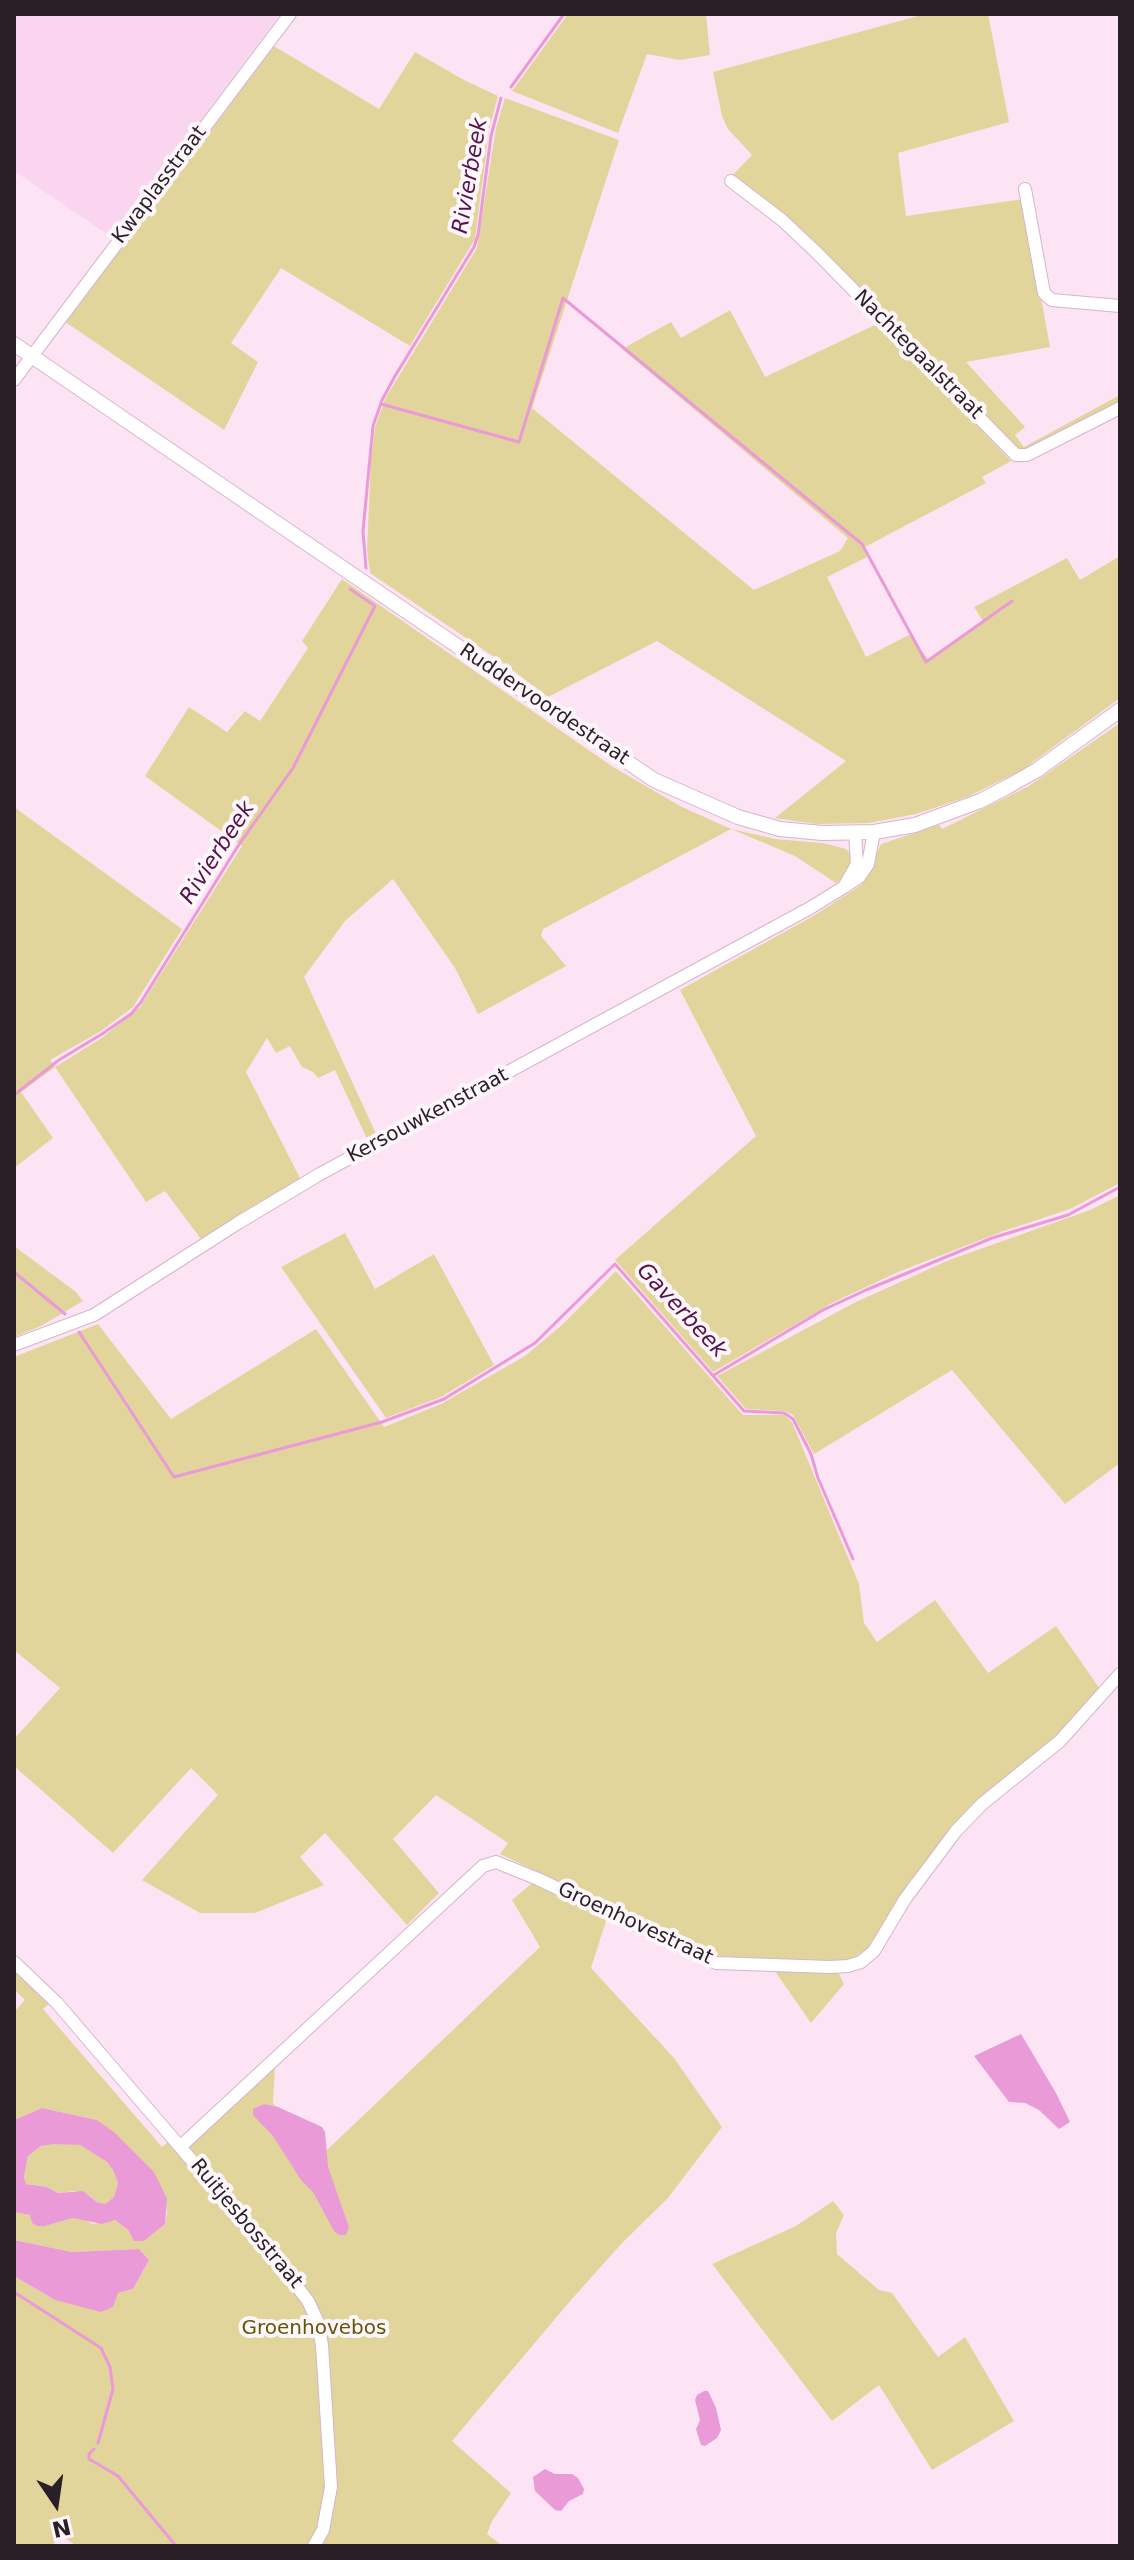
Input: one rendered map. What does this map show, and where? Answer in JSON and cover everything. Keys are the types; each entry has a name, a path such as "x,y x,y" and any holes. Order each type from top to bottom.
{"street":[{"name":"Kwaplasstraat","path":"14,380 290,14"},
{"name":"Nachtegaalstraat","path":"731,181 782,220 816,252 1016,455 1027,455 1120,408"},
{"path":"1025,189 1044,293 1052,300 1120,306"},
{"name":"Ruddervoordestraat","path":"14,344 654,780 738,817 780,829 822,833 874,832 915,825 980,801 1037,770 1120,710"},
{"name":"Kersouwkenstraat","path":"14,1345 94,1315 320,1174 810,908 859,877 868,864 874,832"},
{"path":"844,887 857,864 855,833"},
{"name":"Groenhovestraat","path":"181,2146 483,1866 496,1862 716,1963 830,1967 861,1962 874,1951 905,1899 956,1831 982,1804 1060,1741 1120,1674"},
{"name":"Ruitjesbosstraat","path":"14,1962 45,1989 298,2284 317,2320 323,2356 331,2487 323,2530 314,2546"}],"shaded area":[{"path":"14,14 280,14 113,238 14,171"},
{"path":"1021,2034 1070,2122 1059,2129 1039,2110 1025,2103 1009,2102 974,2056"},
{"path":"264,2104 322,2127 328,2167 349,2227 346,2235 334,2231 313,2192 301,2180 273,2136 253,2115 253,2109"},
{"path":"42,2108 97,2120 115,2133 153,2171 167,2199 165,2224 144,2241 134,2241 128,2230 115,2220 102,2224 73,2218 37,2226 32,2223 30,2215 14,2212 14,2120","holes":["80,2145 107,2162 113,2170 118,2183 114,2197 105,2204 83,2191 58,2193 47,2187 26,2184 24,2177 28,2156 41,2146"]},
{"path":"14,2240 72,2252 139,2249 149,2260 133,2289 118,2293 113,2307 101,2312 55,2300 14,2276"},
{"path":"708,2391 716,2408 721,2430 717,2438 705,2446 701,2445 696,2429 700,2420 695,2400"},
{"path":"545,2469 555,2474 572,2474 578,2478 584,2489 583,2494 569,2501 561,2511 555,2510 535,2491 533,2477"}],"green space":[{"path":"568,14 706,14 710,55 680,60 647,54 618,133 512,91"},
{"path":"925,14 988,14 1009,122 898,153 906,216 1023,199 1050,347 966,362 1025,427 1015,435 1024,447 1120,395 1120,406 1023,457 813,240 754,190 732,176 752,155 728,129 722,116 713,72"},
{"path":"274,46 379,109 415,52 498,96 489,130 475,239 410,346 281,268 231,343 258,362 224,430 64,321"},
{"path":"505,98 619,140 532,408 754,590 840,551 848,538 622,349 671,322 681,338 730,310 765,377 879,323 1011,461 982,477 986,483 863,548 867,557 827,577 866,657 909,635 928,659 983,621 974,607 1067,558 1080,580 1120,556 1120,698 1022,770 967,797 916,814 869,823 816,824 775,818 846,761 657,641 548,697 370,573 367,550 375,427 386,397 477,248 496,128"},
{"path":"342,579 613,767 680,806 731,829 543,929 541,936 566,966 478,1014 455,968 393,879 345,921 304,977 377,1136 368,1141 335,1070 318,1078 302,1067 290,1046 276,1053 267,1038 246,1072 301,1180 201,1239 165,1191 146,1202 55,1067 103,1037 140,1007 242,846 145,776 189,707 227,732 245,711 260,721 308,648 302,641"},
{"path":"1120,723 1120,1183 1070,1209 898,1272 832,1303 713,1372 615,1260 756,1136 680,990 815,915 861,885 881,844 939,825 942,829 1029,786"},
{"path":"14,807 182,929 133,1007 101,1031 50,1060 55,1067 21,1092 53,1138 14,1168"},
{"path":"731,829 846,849 853,868 836,883 795,856"},
{"path":"1120,1195 1120,1463 1065,1504 952,1370 814,1454 793,1415 784,1411 746,1409 717,1376 856,1302 949,1260 1090,1210"},
{"path":"345,1233 375,1289 434,1254 494,1365 441,1397 386,1418 281,1267"},
{"path":"14,1246 76,1292 83,1301 41,1326 14,1337"},
{"path":"616,1271 743,1415 784,1415 792,1422 859,1584 864,1623 877,1642 935,1600 988,1673 1056,1626 1100,1689 1053,1739 970,1808 912,1878 867,1949 848,1961 719,1958 500,1854 508,1843 436,1795 393,1839 439,1893 407,1925 325,1833 300,1857 324,1885 255,1913 200,1913 142,1880 218,1795 191,1768 113,1853 14,1766 14,1739 60,1688 14,1650 14,1357 98,1324 171,1419 316,1329 384,1427 441,1404 525,1356 562,1325"},
{"name":"Groenhovebos","path":"533,1882 607,1918 591,1968 674,2058 722,2127 668,2198 571,2300 452,2441 511,2493 487,2534 503,2546 77,2546 60,2535 52,2546 14,2546 14,2276 55,2300 118,2293 133,2289 149,2260 139,2249 72,2252 14,2240 14,2212 31,2215 32,2223 37,2226 73,2218 82,2218 93,2224 115,2220 131,2236 144,2241 165,2224 167,2212 166,2199 97,2120 42,2108 14,2120 14,2012 25,2000 14,1989 14,1969 50,2003 43,2009 162,2147 169,2141 179,2152 275,2065 273,2103 295,2135 327,2150 540,1947 512,1900"},
{"path":"772,1967 838,1972 844,1984 811,2023"},
{"path":"54,2143 80,2145 107,2162 118,2183 114,2197 105,2204 75,2191 58,2193 47,2187 26,2184 24,2177 28,2156 41,2146"},
{"path":"833,2201 844,2215 836,2233 837,2254 879,2290 892,2293 938,2357 965,2337 1014,2421 932,2470 879,2385 832,2421 712,2264 796,2226"}],"waterway":[{"name":"Rivierbeek","path":"511,87 564,14"},
{"name":"Rivierbeek","path":"366,568 363,531 373,426 395,376 474,247 491,136 501,98"},
{"path":"381,404 519,442 563,298 862,544 926,662 1012,601"},
{"name":"Rivierbeek","path":"14,1095 59,1060 131,1014 141,1002 238,846 293,768 375,606 350,589"},
{"name":"Gaverbeek","path":"714,1375 823,1310 866,1290 992,1238 1068,1215 1120,1187"},
{"name":"Gaverbeek","path":"79,1332 174,1477 382,1422 444,1399 535,1343 615,1264 744,1411 784,1413 793,1419 811,1454 818,1478 853,1559"},
{"path":"14,1272 65,1314"},
{"path":"14,2292 101,2348 110,2367 113,2389 98,2443"},
{"path":"94,2449 89,2459 118,2476 176,2546"}]}
